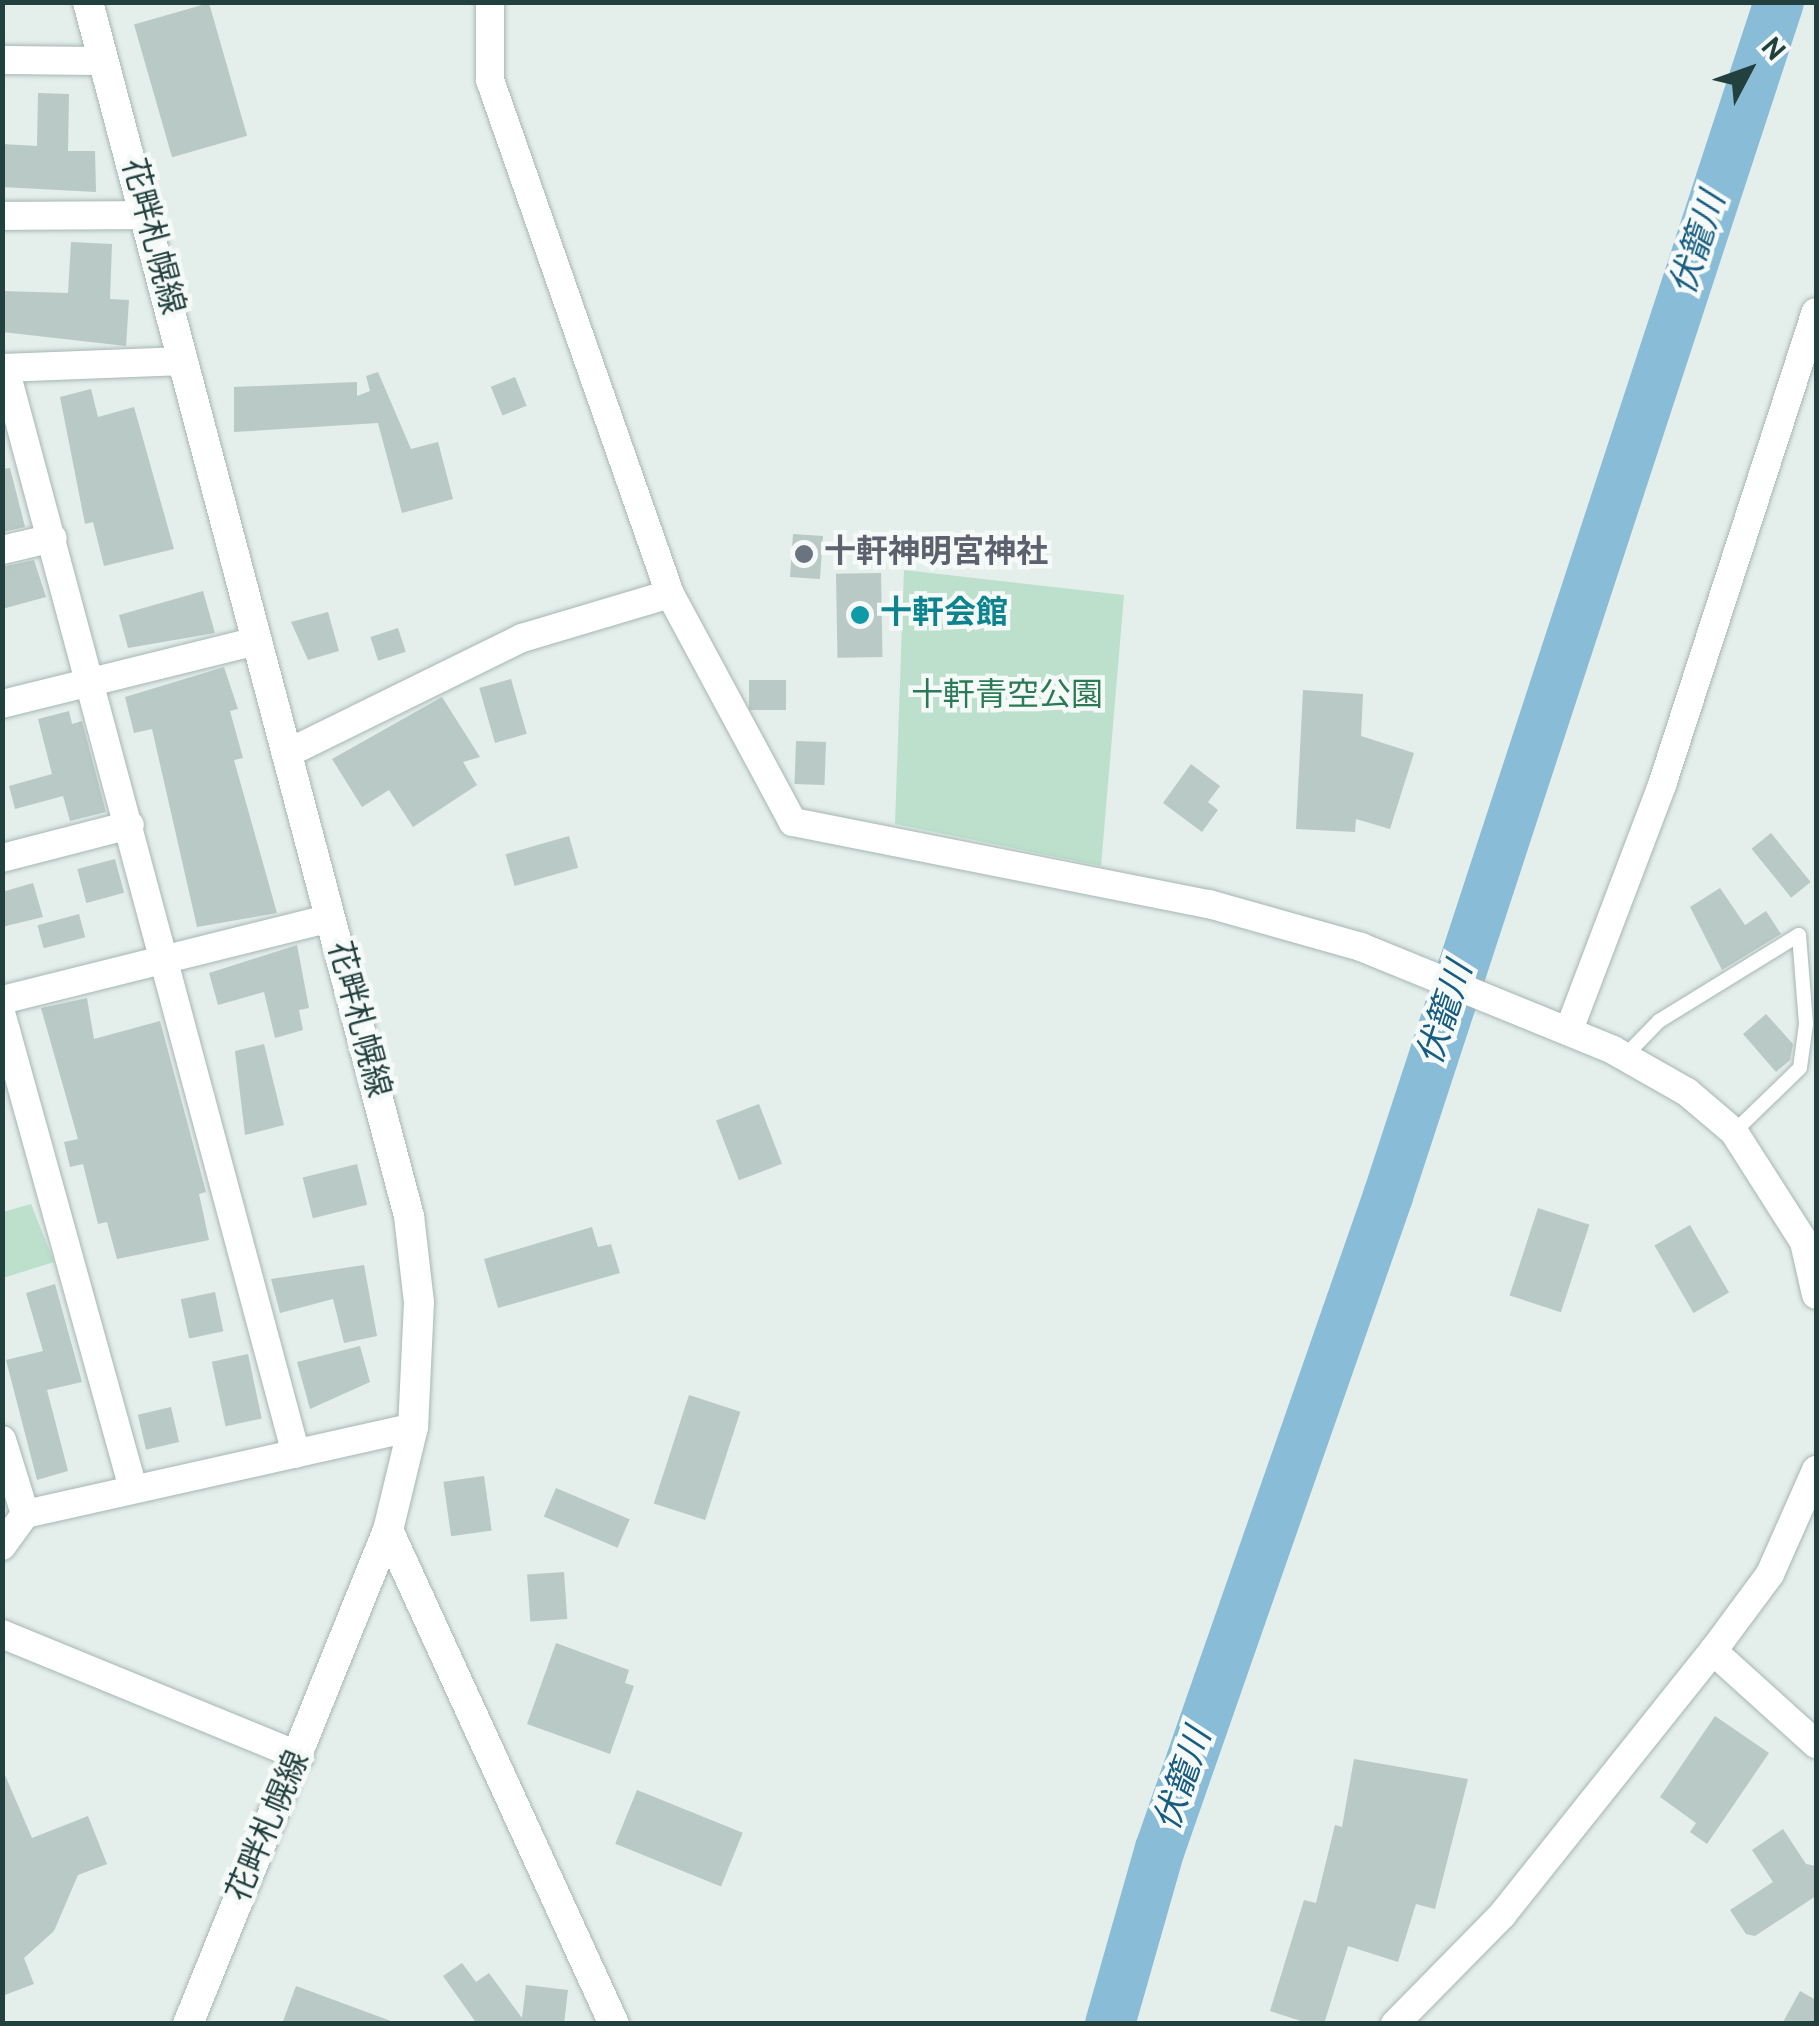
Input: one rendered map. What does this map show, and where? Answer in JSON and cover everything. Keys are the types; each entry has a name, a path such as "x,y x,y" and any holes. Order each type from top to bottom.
{"main road":[{"name":"花畔札幌線","path":"88,2 410,1216 419,1302 413,1427 388,1530 300,1756 188,2024"},
{"path":"388,1530 614,2024"}],"street":[{"path":"490,2 490,80 670,594 793,822 1210,904 1383,956 1534,1020 1569,1030 1625,1056 1687,1092 1734,1132 1804,1242 1816,1296"},
{"path":"2,60 104,61"},
{"path":"2,216 145,215"},
{"path":"1569,1030 1662,785 1816,312"},
{"path":"184,361 4,368 168,959 296,1454"},
{"path":"2,550 53,538"},
{"path":"286,754 522,638 670,594"},
{"path":"2,704 256,641"},
{"path":"2,858 130,826"},
{"path":"2,1000 330,918"},
{"path":"2,1016 133,1488"},
{"path":"2,1546 25,1514 413,1427"},
{"path":"2,1440 25,1514"},
{"path":"1395,2024 1502,1915 1713,1650 1770,1574 1816,1470"},
{"path":"2,1634 300,1756"},
{"path":"1713,1650 1816,1744"}],"lane":[{"path":"1625,1056 1659,1021 1799,935 1806,1024 1800,1068 1734,1132"}],"green space":[{"name":"十軒青空公園","path":"904,570 1124,595 1101,866 895,824"},
{"path":"31,1204 54,1262 3,1278 3,1212"}],"building":[{"path":"209,3 247,136 172,157 134,24"},
{"path":"38,93 69,94 68,151 95,151 96,192 2,187 2,144 37,146"},
{"path":"71,242 112,244 110,299 129,300 126,346 2,332 2,291 68,293"},
{"path":"378,372 411,449 438,442 453,499 402,513 378,423 234,432 234,387 357,382 357,396 370,391 366,376"},
{"path":"515,377 527,406 503,415 491,387"},
{"path":"91,389 98,417 134,407 174,549 104,566 93,522 85,524 60,397"},
{"path":"10,468 25,527 2,532 2,469"},
{"path":"793,534 823,536 820,579 790,577"},
{"path":"34,560 46,597 2,609 2,567"},
{"name":"十軒会館","path":"881,573 882,657 837,658 836,574"},
{"path":"203,591 215,633 128,648 119,615"},
{"path":"328,612 339,651 308,660 291,622"},
{"path":"398,628 406,652 378,661 370,637"},
{"path":"224,667 238,709 230,711 243,758 234,760 277,913 197,927 152,729 134,733 125,697"},
{"path":"511,679 527,734 495,743 479,688"},
{"path":"749,680 786,680 786,710 749,710"},
{"path":"1303,690 1363,694 1361,736 1414,753 1390,829 1356,819 1355,832 1296,829"},
{"path":"442,697 480,757 463,762 477,785 413,827 389,790 362,807 332,759"},
{"path":"69,711 72,724 82,721 106,812 70,821 63,796 15,809 9,786 52,774 38,719"},
{"path":"796,741 826,742 824,785 794,784"},
{"path":"1191,764 1220,786 1208,802 1218,810 1202,832 1163,803"},
{"path":"1771,833 1811,882 1791,898 1752,849"},
{"path":"569,836 578,868 515,886 506,854"},
{"path":"115,859 124,893 86,903 77,869"},
{"path":"33,883 43,917 2,927 2,892"},
{"path":"1720,888 1745,925 1766,911 1781,934 1722,970 1690,907"},
{"path":"79,914 85,937 44,948 37,925"},
{"path":"297,945 309,1008 299,1010 303,1030 275,1038 264,992 218,1005 209,973"},
{"path":"87,998 94,1039 160,1021 206,1192 199,1194 209,1240 117,1259 107,1222 98,1224 83,1164 70,1167 64,1142 78,1139 41,1008"},
{"path":"1766,1014 1793,1044 1790,1060 1776,1072 1743,1034"},
{"path":"264,1044 284,1125 245,1135 235,1051"},
{"path":"759,1104 782,1164 739,1180 716,1120"},
{"path":"357,1164 367,1205 313,1218 303,1178"},
{"path":"1538,1208 1589,1225 1561,1312 1510,1295"},
{"path":"1690,1225 1729,1293 1693,1313 1654,1246"},
{"path":"592,1227 598,1247 611,1244 620,1273 498,1308 484,1259"},
{"path":"364,1265 377,1336 344,1343 333,1299 280,1313 271,1279"},
{"path":"55,1284 82,1382 47,1390 68,1471 37,1480 6,1360 43,1351 26,1293"},
{"path":"215,1292 223,1331 189,1338 181,1299"},
{"path":"360,1346 370,1382 310,1409 297,1362"},
{"path":"248,1354 262,1419 226,1426 212,1362"},
{"path":"689,1395 740,1412 705,1520 654,1503"},
{"path":"171,1407 179,1442 146,1450 138,1415"},
{"path":"484,1476 492,1530 451,1536 443,1482"},
{"path":"556,1488 630,1519 618,1548 544,1517"},
{"path":"564,1572 567,1619 530,1621 527,1575"},
{"path":"556,1643 629,1670 625,1683 634,1686 610,1754 527,1724"},
{"path":"1715,1716 1769,1753 1707,1844 1690,1832 1696,1823 1660,1797"},
{"path":"1354,1759 1468,1779 1435,1909 1416,1904 1398,1962 1348,1946 1324,2024 1310,2024 1270,2011 1304,1900 1316,1903 1335,1825 1342,1827"},
{"path":"2,1768 32,1838 88,1816 107,1864 78,1875 54,1931 24,1958 34,1984 2,1996"},
{"path":"637,1790 743,1833 721,1886 615,1844"},
{"path":"1783,1829 1806,1864 1816,1866 1816,1896 1755,1936 1746,1934 1730,1910 1773,1882 1752,1850"},
{"path":"462,1963 476,1982 489,1973 522,2018 526,1985 568,1990 564,2024 477,2024 443,1976"},
{"path":"296,1986 391,2021 390,2024 282,2024"},
{"path":"1800,1991 1816,2000 1816,2024 1782,2024"}],"waterway":[{"name":"伏籠川","path":"1110,2024 1160,1849 1388,1196 1779,2"}],"place":[{"name":"十軒神明宮神社","path":"804,554"},
{"name":"十軒会館","path":"860,615"}]}
